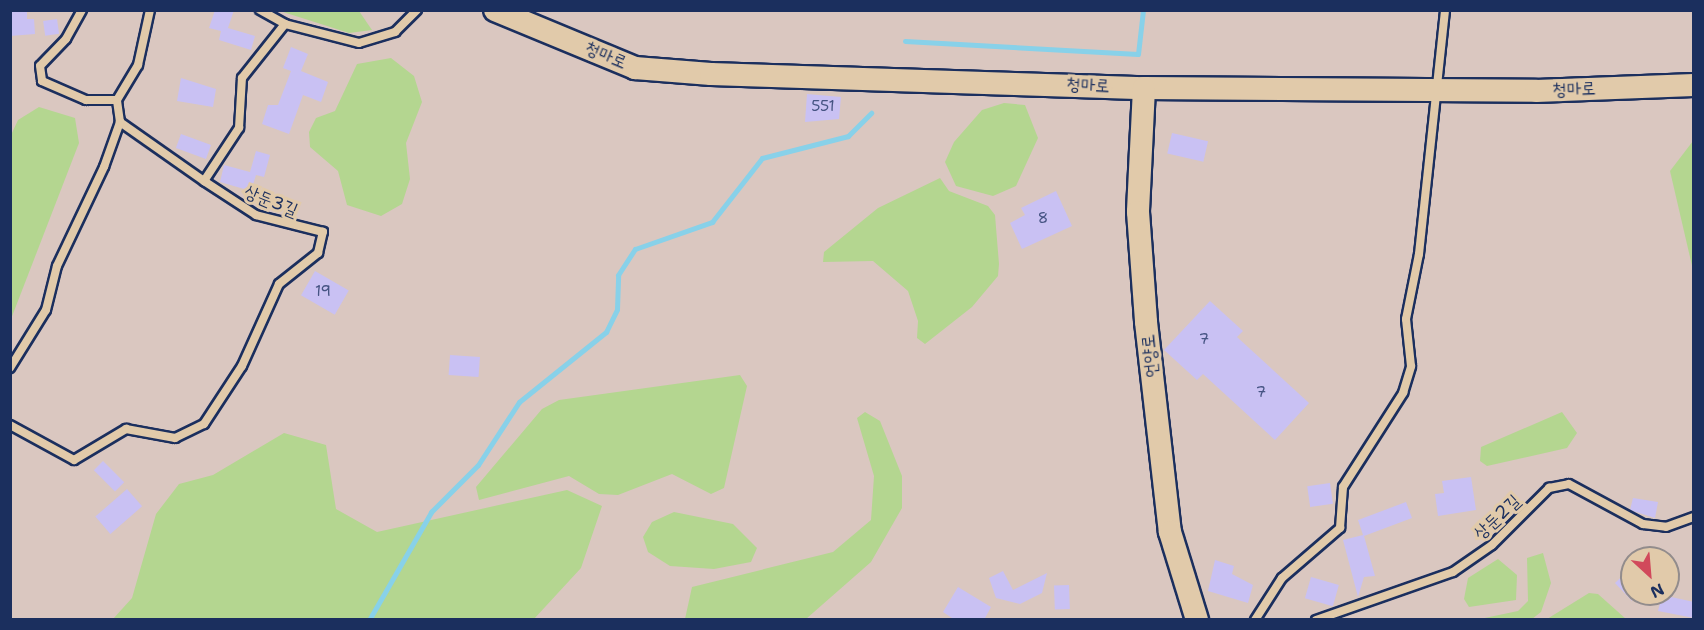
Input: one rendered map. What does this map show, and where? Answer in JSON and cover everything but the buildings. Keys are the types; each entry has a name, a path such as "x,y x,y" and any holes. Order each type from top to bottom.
{"street":[{"name":"청마로","path":"495,10 636,68 1144,88 1439,90 1694,85"},
{"name":"언양로","path":"1144,88 1138,212 1146,321 1170,532 1198,619"}],"lane":[{"path":"82,10 66,39 40,66 42,81 86,100 117,99"},
{"path":"10,368 46,310 57,266 120,122 117,99 138,64 150,10"},
{"path":"260,10 285,24 359,43 395,32 417,10"},
{"path":"1255,620 1282,578 1340,528 1343,487 1403,393 1411,366 1406,319 1439,90 1445,10"},
{"path":"120,122 204,181 239,128 242,78 285,24"},
{"name":"상둔3길","path":"10,425 74,460 126,429 174,438 204,424 222,401 279,285 318,253 322,232 256,215 204,181"},
{"name":"상둔2길","path":"1316,620 1453,572 1492,545 1549,488 1569,484 1643,524 1666,526 1694,518"}],"green space":[{"path":"280,11 359,11 372,30 349,33"},
{"path":"391,58 414,76 422,102 406,143 410,179 402,204 381,216 347,205 338,171 310,147 309,132 316,118 335,111 357,64"},
{"path":"1004,103 1025,105 1038,138 1016,186 993,196 956,186 945,162 954,142 982,110"},
{"path":"39,107 75,118 79,143 11,319 11,135 18,120"},
{"path":"1693,141 1693,270 1670,171"},
{"path":"940,178 949,191 988,206 995,215 998,276 972,307 925,344 917,338 918,321 908,291 873,261 823,262 824,252 878,208"},
{"path":"740,375 747,386 724,488 711,494 672,474 618,495 599,494 569,476 479,500 476,487 542,409 559,400"},
{"path":"865,412 880,421 902,476 902,508 871,562 806,619 685,619 692,587 833,552 871,520 874,476 857,418"},
{"path":"1562,412 1577,433 1567,448 1487,466 1480,461 1481,447"},
{"path":"284,433 326,445 336,509 377,532 567,490 602,506 581,568 534,619 113,619 132,598 156,514 179,484 213,475"},
{"path":"674,512 733,524 757,548 751,562 714,569 670,566 648,552 643,537 652,522"},
{"path":"1543,553 1551,583 1541,612 1532,619 1480,619 1518,611 1528,601 1527,558"},
{"path":"1498,559 1517,575 1516,600 1469,607 1464,599 1468,578"},
{"path":"1589,593 1598,594 1626,619 1547,619"}],"waterway":[{"path":"905,41 1138,54 1143,10"},
{"path":"369,620 431,512 478,465 519,402 606,332 617,309 618,275 635,249 712,222 762,158 848,136 871,113"}]}
